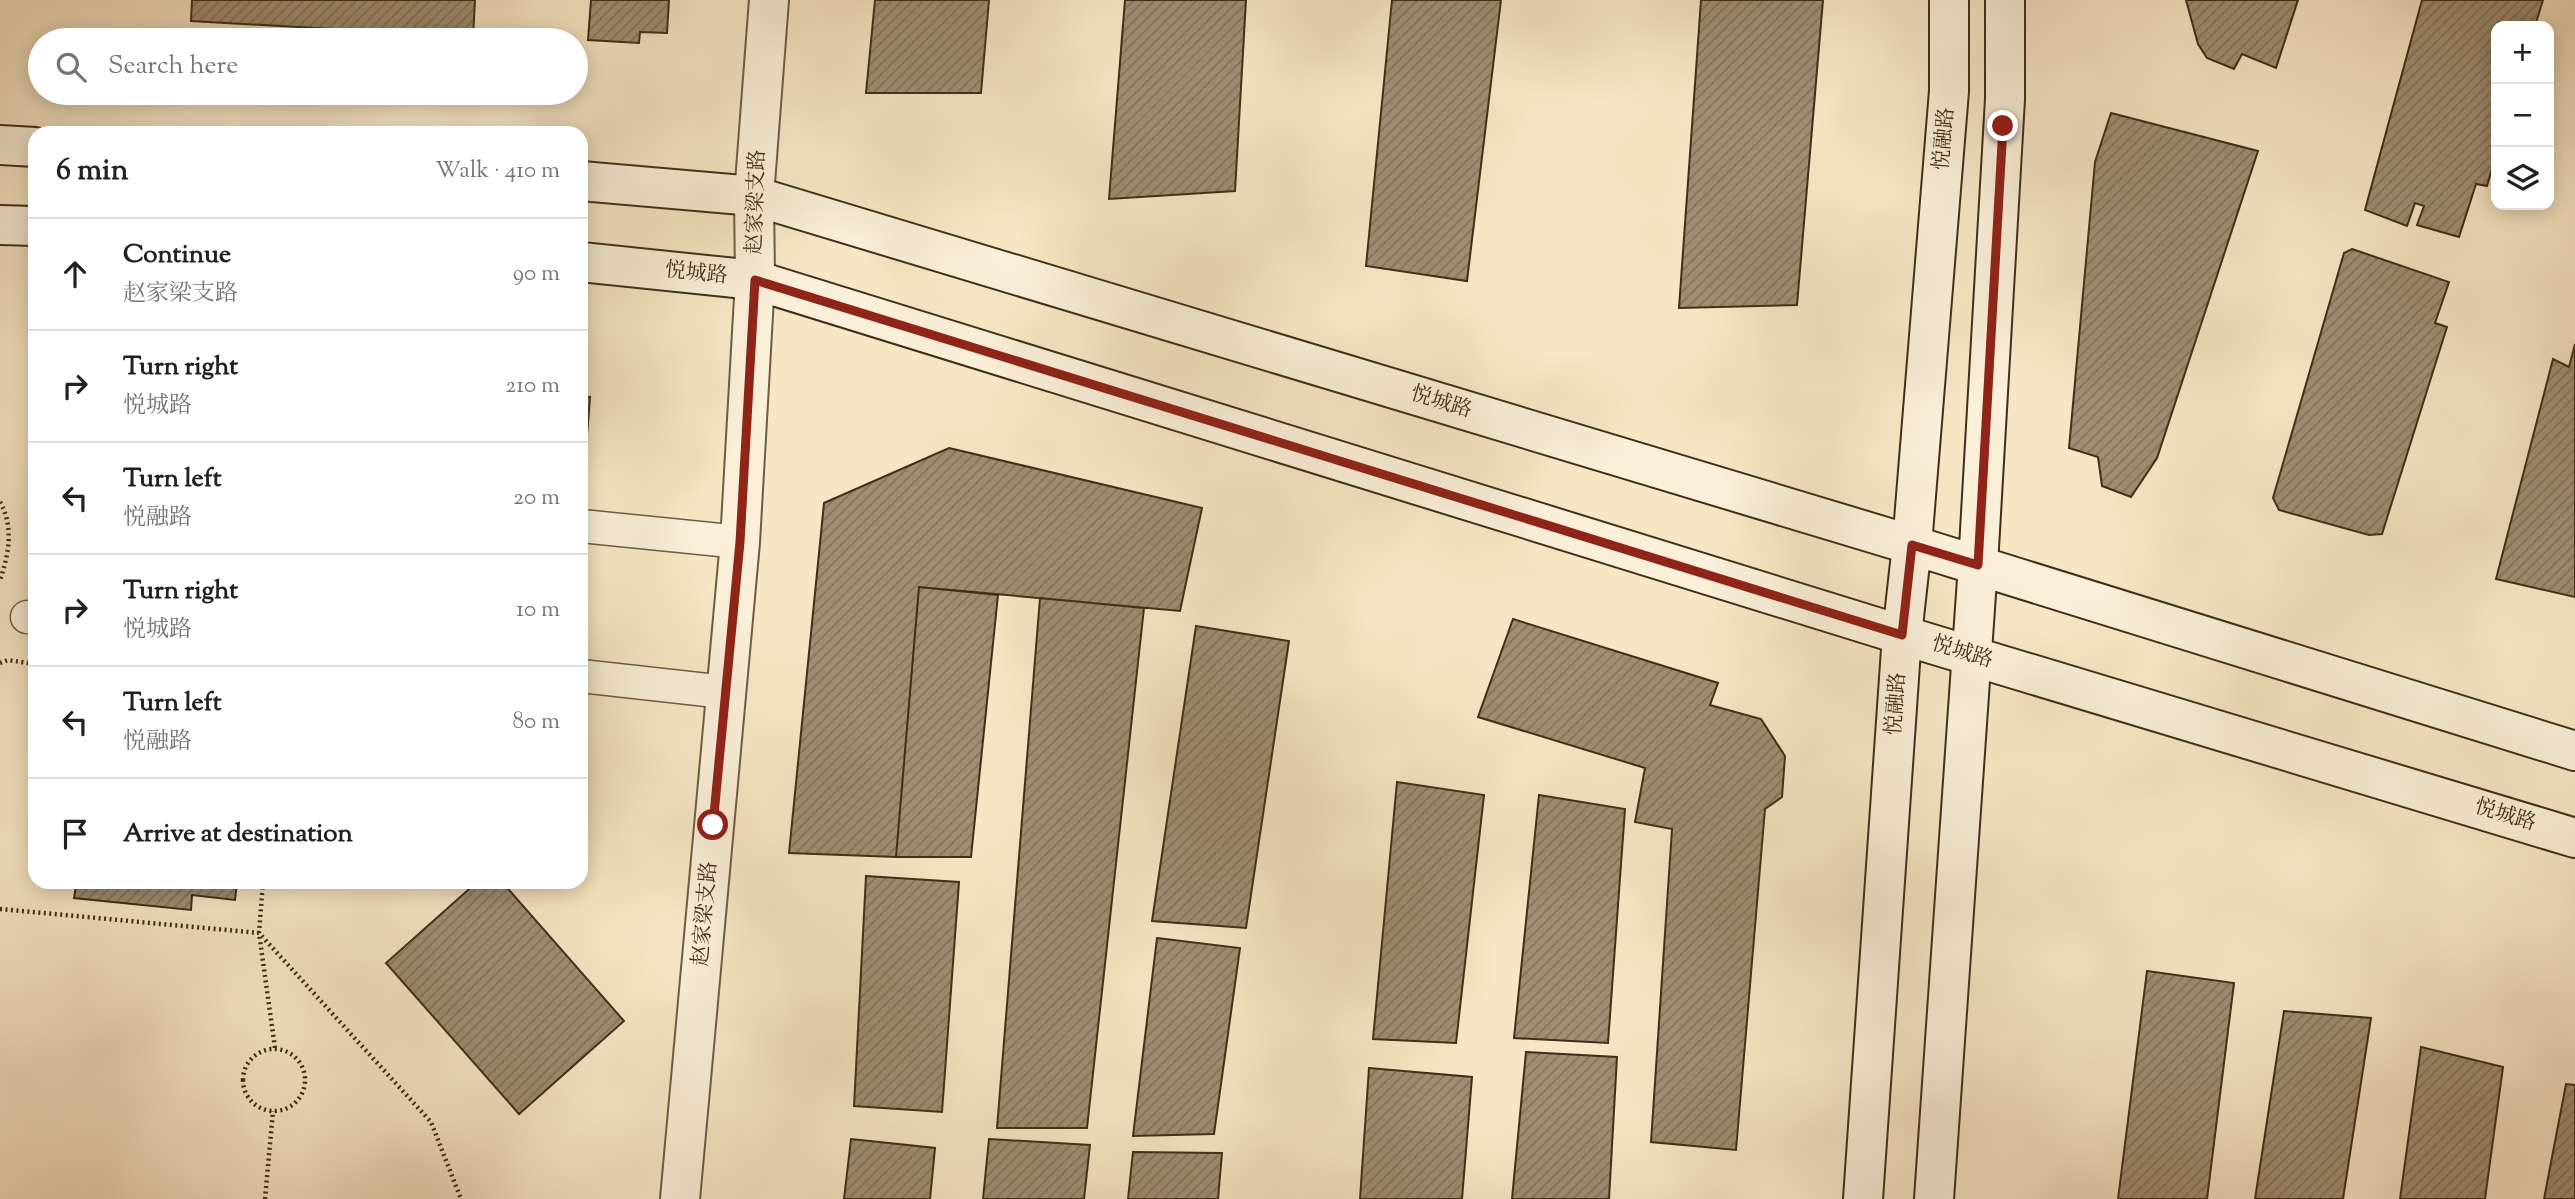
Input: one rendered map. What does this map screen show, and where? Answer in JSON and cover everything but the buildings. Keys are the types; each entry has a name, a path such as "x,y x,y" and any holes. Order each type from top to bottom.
{"main road":[{"name":"赵家梁支路","path":"680,1199 740,542 755,280 754,196 769,0"},
{"name":"悦融路","path":"1863,1199 1902,635 1912,545 1949,92 1949,0"},
{"path":"1934,1199 1978,565 2005,99 2005,0"},
{"path":"0,145 28,147"},
{"name":"悦城路","path":"588,182 754,196 1978,565 2575,751"},
{"path":"0,225 28,226"},
{"name":"悦城路","path":"588,263 755,280 1902,635 2575,838"}],"street":[{"path":"588,527 740,542"},
{"path":"588,677 725,692"}],"path":[{"path":"0,502 8,528 9,554 0,580"},
{"path":"0,663 8,660 28,663"},
{"path":"262,889 259,933 275,1048"},
{"path":"0,909 259,933 431,1122 461,1199"},
{"path":"275,1048 293,1055 304,1072 305,1083 296,1101 288,1108 272,1111 251,1101 243,1081 248,1062 255,1055 275,1048"},
{"path":"265,1199 272,1111"}],"route":[{"path":"713,825 740,542 755,280 1902,635 1912,545 1978,565 2003,126"}]}
